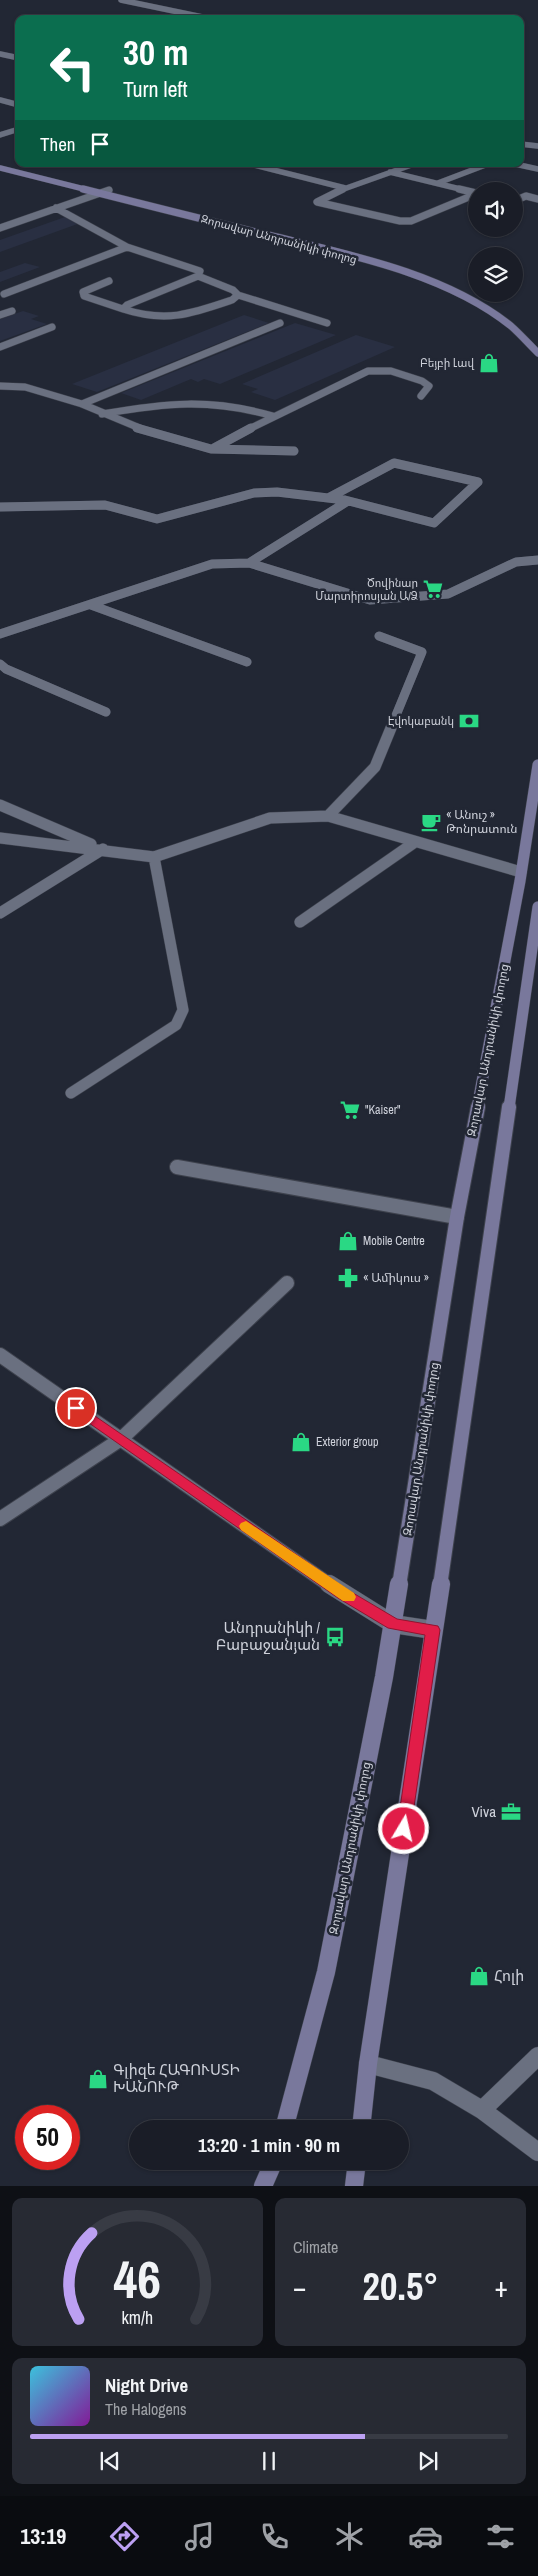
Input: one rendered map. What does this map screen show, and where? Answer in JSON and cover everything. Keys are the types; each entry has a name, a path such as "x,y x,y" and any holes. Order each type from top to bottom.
{"main road":[{"name":"Զորավար Անդրանիկի փողոց","path":"0,164 109,190 405,267 438,279 481,300 515,320 537,340"},
{"name":"Զորավար Անդրանիկի փողոց","path":"0,168 327,250 429,281 507,322 538,353"},
{"name":"Զորավար Անդրանիկի փողոց","path":"286,2120 326,1972 393,1624 457,1217 535,796 538,765"},
{"name":"Զորավար Անդրանիկի փողոց","path":"362,2120 368,2064 538,907"},
{"path":"263,2186 270,2170"},
{"path":"354,2186 356,2170"}],"lane":[{"path":"121,0 193,15"},
{"path":"0,54 15,57"},
{"path":"0,100 15,103"},
{"path":"0,135 15,129"},
{"path":"524,144 538,146"},
{"path":"524,166 538,169"},
{"path":"262,167 345,188"},
{"path":"405,167 345,188 317,202 400,221 411,220 468,197"},
{"path":"438,183 480,167"},
{"path":"390,172 468,192"},
{"path":"0,228 109,190"},
{"path":"523,197 526,196 538,199"},
{"path":"56,208 127,248 200,271 198,276"},
{"path":"4,294 127,248"},
{"path":"123,309 127,305 198,276 233,290 238,295 328,323"},
{"path":"109,281 83,292 84,296 151,318 176,318 232,300 238,295"},
{"path":"0,315 12,311"},
{"path":"82,404 280,323"},
{"path":"0,347 52,327"},
{"path":"212,449 273,416 368,371 391,371 422,381 429,386 428,390 421,396"},
{"path":"0,386 25,387 82,404 128,425 212,449 294,451"},
{"path":"102,414 144,406 198,401 227,403 273,416"},
{"path":"0,507 105,505 157,519 254,493 269,492 330,497 434,522 478,482 394,463 330,497"},
{"path":"249,563 348,502"},
{"path":"0,634 212,564 228,562 249,563 370,600 448,594 516,562 538,560"},
{"path":"91,605 247,662"},
{"path":"328,816 375,766 422,652 379,636"},
{"path":"0,664 6,669 106,712"},
{"path":"0,805 103,849"},
{"path":"0,838 103,849 154,857 270,818 328,816 521,872"},
{"path":"300,922 415,842"},
{"path":"0,913 103,849"},
{"path":"71,1094 176,1024 183,1010 154,857"},
{"path":"177,1167 457,1217"},
{"path":"0,1519 121,1439 287,1283"},
{"path":"0,1355 343,1594 393,1624 433,1630"},
{"path":"482,2110 538,2056"},
{"path":"368,2064 433,2082 482,2110 538,2152"}],"shaded area":[{"path":"65,217 83,222 0,252 0,240"},
{"path":"25,263 40,267 0,282 0,272"},
{"path":"23,311 39,316 31,319 47,324 0,341 0,319"},
{"path":"244,315 269,323 97,392 72,384"},
{"path":"295,323 336,335 220,384 204,379 198,382 191,379 141,400 121,393"},
{"path":"356,335 395,347 275,400 251,392 258,389 242,384"}],"slow traffic":[{"path":"246,1526 349,1597"}],"place":[{"name":"Բեյբի Լավ","path":"489,363"},
{"name":"Ծովինար Մարտիրոսյան Ա/Ձ","path":"433,589"},
{"name":"Էվոկաբանկ","path":"469,721"},
{"name":"« Անուշ » Թոնրատուն","path":"431,822"},
{"name":"\"Kaiser\"","path":"350,1110"},
{"name":"Mobile Centre","path":"348,1241"},
{"name":"« Ամիկուս »","path":"348,1278"},
{"name":"Exterior group","path":"301,1442"},
{"name":"Անդրանիկի / Բաբաջանյան","path":"335,1637"},
{"name":"Viva","path":"511,1812"},
{"name":"Հոլի","path":"479,1976"},
{"name":"Գլիզե ՀԱԳՈՒՍՏԻ ԽԱՆՈՒԹ","path":"98,2079"}],"route":[{"path":"76,1408 343,1594 393,1624 433,1630 404,1829"}]}
